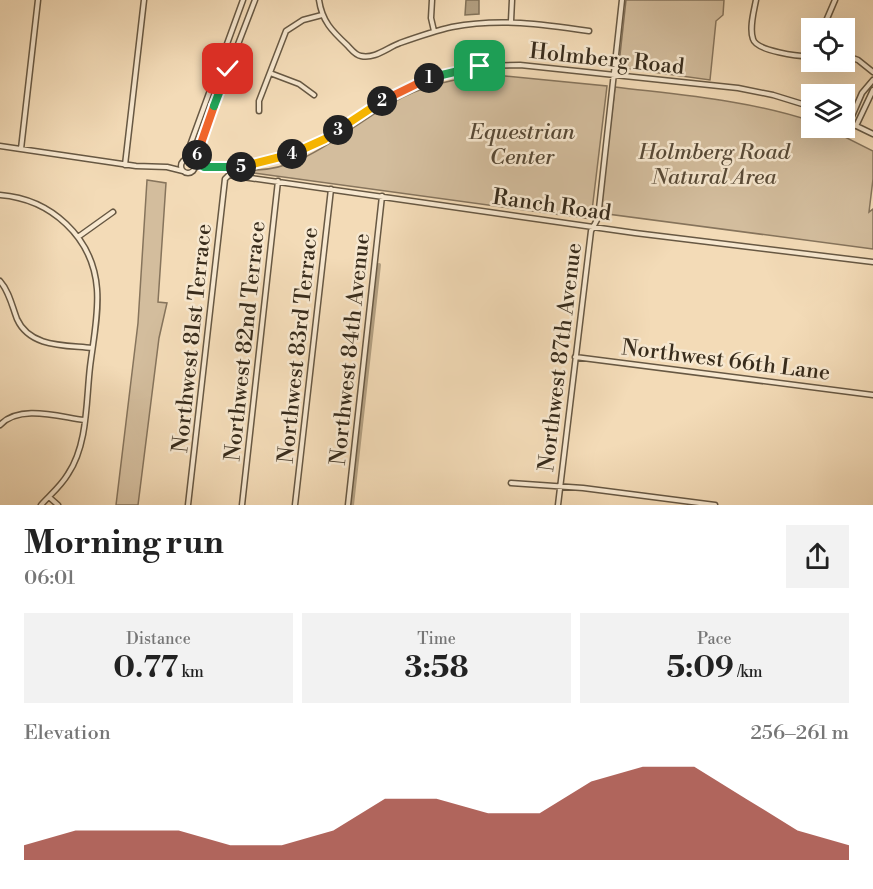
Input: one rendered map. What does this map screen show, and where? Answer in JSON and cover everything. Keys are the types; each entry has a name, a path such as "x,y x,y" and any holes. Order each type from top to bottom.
{"street":[{"path":"21,149 38,0"},
{"path":"125,165 144,0"},
{"path":"183,171 180,166 243,0"},
{"path":"0,146 125,165 167,166 187,173 192,171 194,153 202,138 255,0"},
{"path":"320,0 322,15 331,31 357,55 364,57 372,56 434,31 489,22 511,21 589,31"},
{"path":"432,0 431,18 434,31"},
{"path":"511,21 512,0"},
{"name":"Northwest 87th Avenue","path":"558,505 591,231 598,218 622,0"},
{"path":"756,0 752,37 754,43 760,48 801,55"},
{"path":"828,18 836,0"},
{"path":"259,111 259,101 286,31 303,20 322,15"},
{"path":"855,59 873,72"},
{"name":"Holmberg Road","path":"192,171 204,167 244,167 274,160 325,139 397,93 435,76 500,64 757,91 801,104"},
{"path":"270,73 299,84 314,95"},
{"path":"855,107 873,80"},
{"path":"873,90 856,126 873,134"},
{"path":"864,91 871,96"},
{"path":"202,138 197,160 204,167"},
{"path":"167,166 190,159 194,162"},
{"name":"Holmberg Road","path":"194,162 204,167"},
{"name":"Ranch Road","path":"227,176 873,261"},
{"name":"Northwest 81st Terrace","path":"188,505 227,176"},
{"name":"Northwest 82nd Terrace","path":"242,505 278,181"},
{"name":"Northwest 83rd Terrace","path":"295,505 331,189"},
{"path":"0,195 18,198 47,209 68,225 78,237 92,264 96,279 97,306 82,439 74,463 61,484 41,505"},
{"name":"Northwest 84th Avenue","path":"348,505 382,196"},
{"path":"78,237 113,212"},
{"path":"0,281 5,286 18,321 27,334 41,342 92,348"},
{"name":"Northwest 66th Lane","path":"575,357 873,395"},
{"path":"0,425 6,419 21,413 84,420"},
{"path":"511,483 715,505"},
{"path":"49,496 58,505"}],"green space":[{"name":"Holmberg Road Natural Area","path":"626,0 724,0 723,15 716,21 710,80 624,68 619,62 625,62 620,55"},
{"name":"Equestrian Center","path":"495,75 607,86 591,219 247,172 248,170 268,169 306,157 375,113 416,91 455,80"},
{"name":"Holmberg Road Natural Area","path":"615,87 714,99 763,108 801,118 801,138 847,138 873,151 873,179 869,212 873,209 873,249 600,213"},
{"path":"147,180 166,183 158,302 167,303 159,338 138,505 116,505 138,323"}],"shaded area":[{"path":"466,0 479,0 479,14 465,15"}],"waterway":[{"path":"352,505 379,265"}],"route":[{"path":"228,69 197,156 197,162 204,167 244,167 286,156 325,139 385,99 419,82 480,66"}]}
